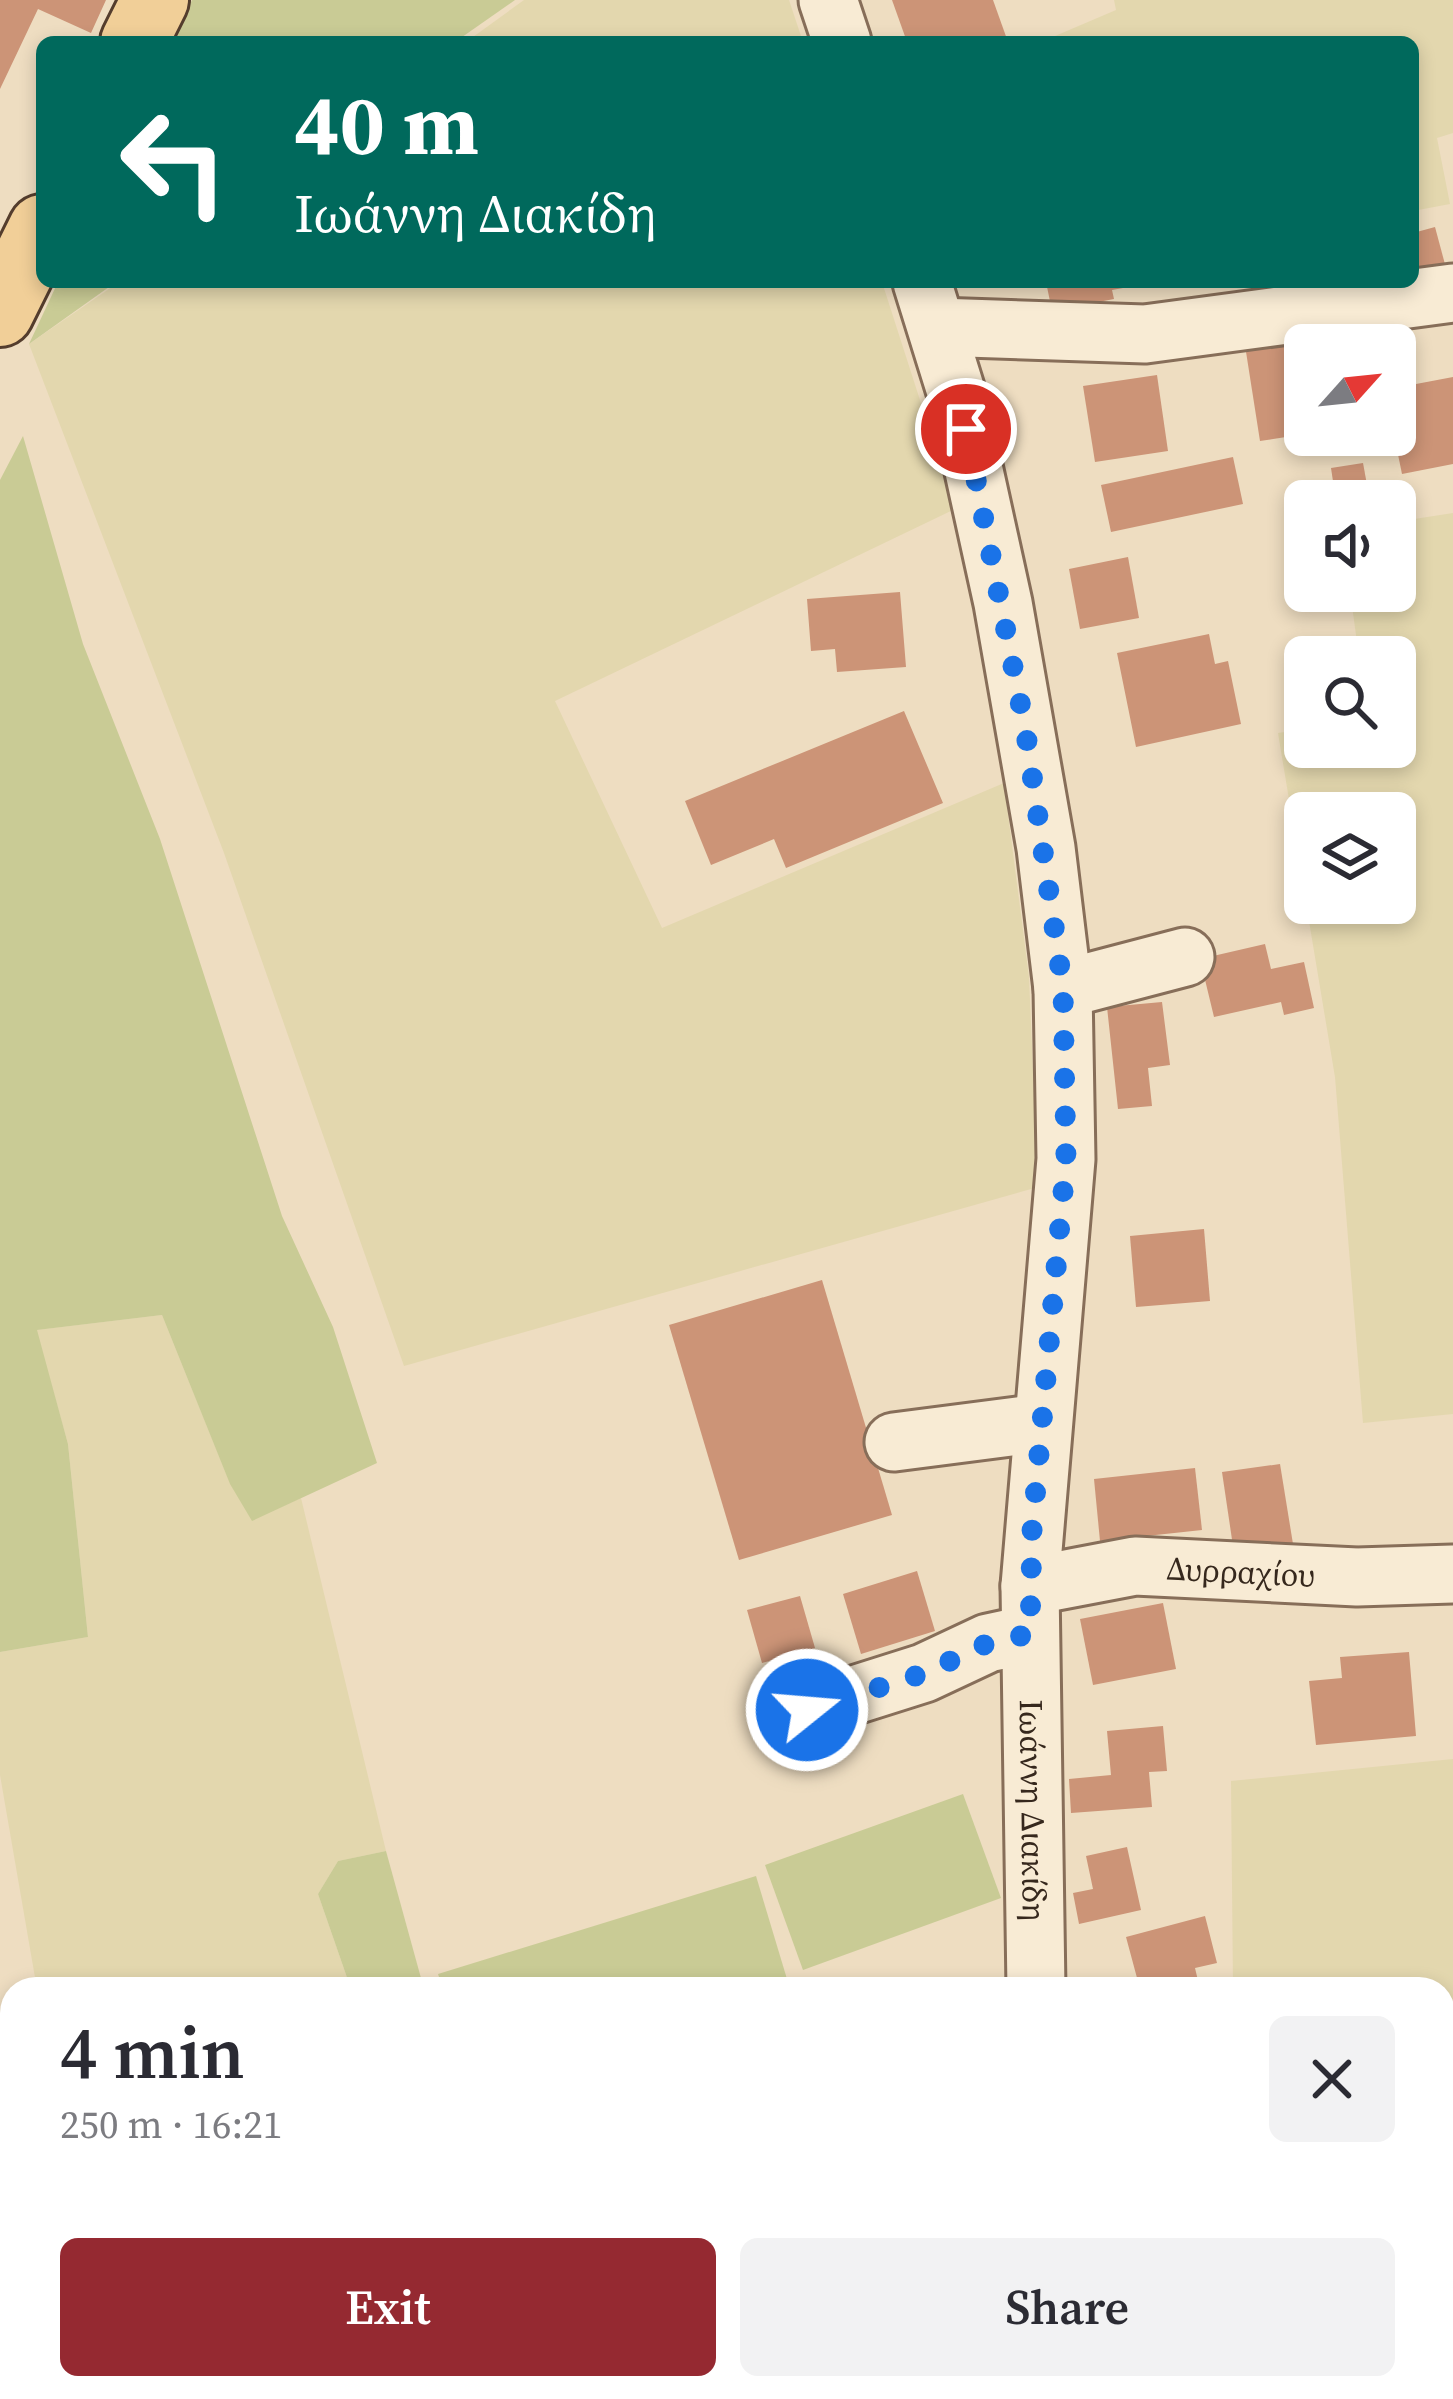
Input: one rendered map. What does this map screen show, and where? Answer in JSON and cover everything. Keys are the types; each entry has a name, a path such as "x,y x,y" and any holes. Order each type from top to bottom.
{"main road":[{"path":"137,36 155,0"},
{"path":"0,313 26,229"}],"street":[{"path":"828,0 840,36"},
{"path":"929,304 1145,334 1453,293"},
{"name":"Ιωάννη Διακίδη","path":"929,304 974,460 1003,603 1046,848 1063,988 1065,1178 1030,1610 1036,1977"},
{"path":"1063,988 1185,957"},
{"path":"894,1442 1042,1424"},
{"name":"Δυρραχίου","path":"807,1710 925,1673 988,1643 1030,1610 1135,1565 1357,1577 1453,1574"}],"shaded area":[{"path":"524,0 789,0 801,36 474,36"},
{"path":"1114,0 1453,0 1453,133 1437,138 1450,204 1419,210 1419,36 1055,36 1116,10"},
{"path":"110,288 884,288 955,509 555,701 662,928 1004,783 1029,977 1038,1187 404,1366 224,853 29,344"},
{"path":"1453,513 1453,1414 1363,1423 1335,1077 1310,924 1416,924 1416,792 1288,792 1278,733 1284,732 1284,768 1416,768 1416,636 1356,636 1353,612 1416,612 1416,519"},
{"path":"162,1315 230,1483 252,1520 301,1498 386,1851 338,1861 318,1894 347,1977 35,1977 0,1775 0,1652 88,1637 68,1444 36,1330"},
{"path":"1453,1759 1453,1977 1233,1977 1231,1781"}],"green space":[{"path":"192,0 515,0 464,36 175,36"},
{"path":"55,288 108,288 29,344"},
{"path":"23,436 83,644 160,839 282,1216 333,1327 377,1463 252,1521 230,1484 162,1315 37,1330 68,1444 88,1637 0,1652 0,480"},
{"path":"963,1794 1001,1898 803,1970 765,1865"},
{"path":"386,1851 421,1977 347,1977 318,1894 338,1861"},
{"path":"756,1876 786,1977 439,1977"}],"building":[{"path":"0,0 106,0 91,33 38,9 0,89"},
{"path":"892,0 993,0 1006,36 905,36"},
{"path":"1435,227 1446,268 1419,275 1419,231"},
{"path":"1047,288 1123,288 1112,290 1114,299 1052,311"},
{"path":"1284,332 1284,437 1260,441 1244,339"},
{"path":"1157,375 1168,451 1095,462 1083,386"},
{"path":"1453,377 1453,464 1402,474 1398,456 1416,456 1416,384"},
{"path":"1233,457 1243,504 1111,532 1101,485"},
{"path":"1363,463 1366,480 1333,480 1331,468"},
{"path":"1128,557 1139,618 1080,629 1069,569"},
{"path":"900,592 906,667 837,672 835,649 811,651 807,599"},
{"path":"1209,634 1215,664 1228,661 1241,724 1136,747 1117,653"},
{"path":"904,711 943,803 786,868 774,839 711,865 685,801"},
{"path":"1265,944 1271,969 1304,962 1314,1008 1284,1015 1281,1002 1214,1017 1200,959"},
{"path":"1162,1002 1170,1065 1148,1068 1152,1106 1118,1109 1107,1007"},
{"path":"1204,1229 1210,1301 1136,1307 1130,1236"},
{"path":"822,1280 892,1515 739,1560 669,1325"},
{"path":"1280,1464 1293,1544 1234,1553 1222,1472"},
{"path":"1195,1468 1202,1530 1100,1541 1094,1479"},
{"path":"917,1571 935,1631 861,1654 843,1594"},
{"path":"800,1596 815,1648 762,1663 747,1610"},
{"path":"1163,1603 1176,1669 1093,1685 1080,1619"},
{"path":"1409,1652 1416,1736 1316,1745 1309,1681 1342,1678 1340,1657"},
{"path":"1163,1726 1167,1771 1149,1772 1152,1807 1071,1813 1069,1779 1111,1775 1107,1731"},
{"path":"1127,1847 1141,1910 1079,1924 1073,1893 1093,1889 1086,1856"},
{"path":"1205,1916 1217,1963 1195,1968 1197,1977 1137,1977 1126,1937"}],"route":[{"path":"807,1710 925,1673 988,1643 1030,1634 1032,1531 1063,1218 1067,1114 1063,988 1046,848 1003,603 966,429"}]}
